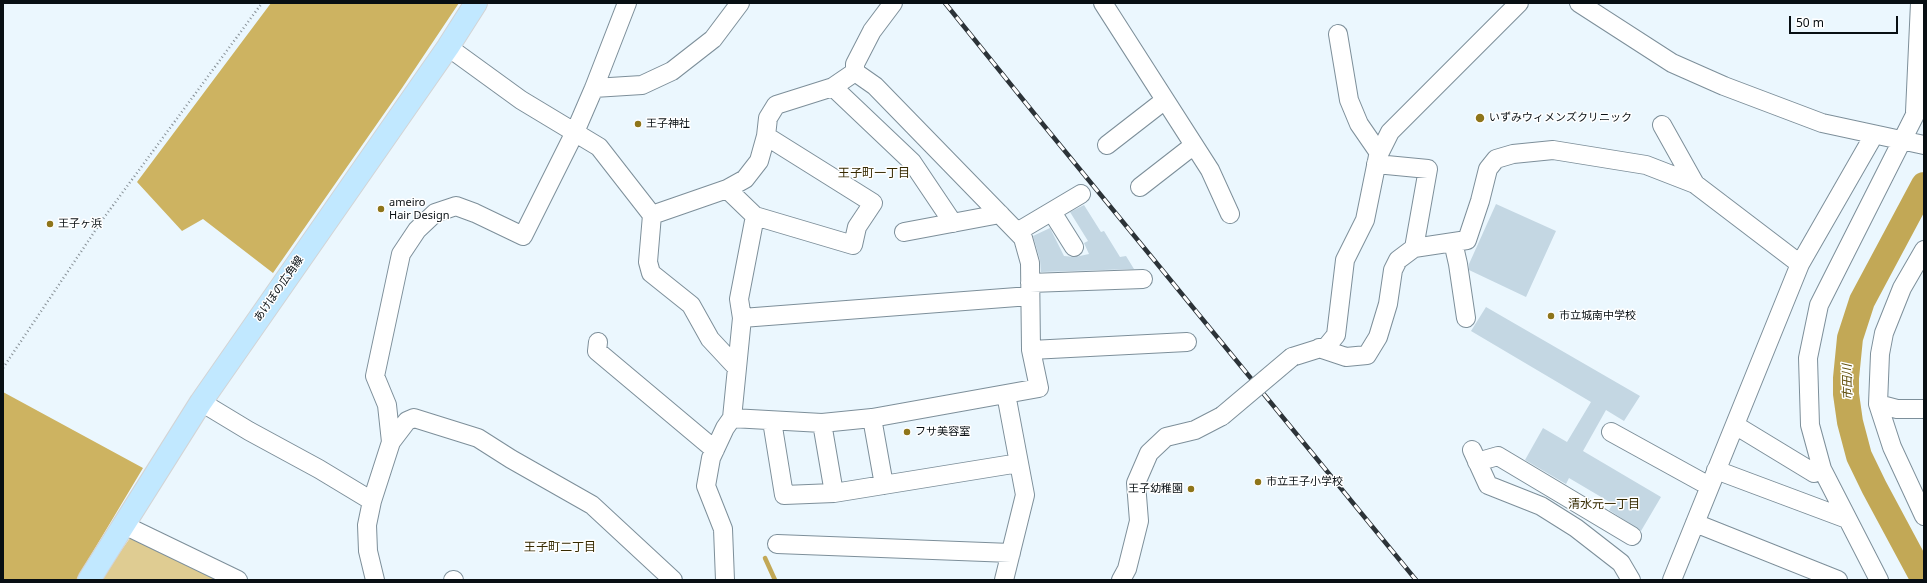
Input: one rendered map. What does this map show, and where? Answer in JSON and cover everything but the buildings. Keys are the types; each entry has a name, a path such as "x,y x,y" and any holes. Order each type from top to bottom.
{"main road":[{"name":"あけぼの広角線","path":"89,580 201,402 448,47 476,3"}],"street":[{"path":"391,442 387,405 375,376 401,254 417,230 435,213 456,206 475,212 523,236 575,132 627,3"},
{"path":"594,88 642,85 672,71 713,39 740,3"},
{"path":"855,72 855,64 872,31 893,3"},
{"path":"1103,3 1210,170 1230,214"},
{"path":"1121,580 1127,569 1139,521 1136,483 1149,453 1166,437 1195,430 1222,416 1292,357 1327,346 1336,334 1345,260 1366,220 1378,158 1390,132 1519,3"},
{"path":"1579,3 1672,63 1724,86 1822,123 1924,145"},
{"path":"1879,580 1822,469 1810,425 1808,399 1808,358 1819,305 1900,141 1920,105 1920,3"},
{"path":"1338,34 1349,100 1359,124 1378,158 1428,169 1414,248"},
{"path":"448,47 521,100 599,147 652,215 648,262 651,274 691,305 710,339 737,368"},
{"path":"652,215 727,189 745,179 759,161 766,136 768,118 776,105 833,87 855,72"},
{"path":"732,418 822,423 872,418 1039,388 1031,350 1030,263 1023,238 875,86 855,72"},
{"path":"833,87 912,162 954,223"},
{"path":"1107,145 1165,100"},
{"path":"1662,125 1695,184"},
{"path":"1672,580 1800,264 1874,135"},
{"path":"727,189 756,216 853,245 857,227 873,203 766,136"},
{"path":"1140,187 1194,145"},
{"path":"1319,348 1346,357 1367,355 1378,337 1388,304 1392,270 1398,260 1414,248 1467,240 1480,201 1488,169 1496,159 1513,154 1553,150 1646,165 1695,184 1800,264"},
{"path":"1017,232 1081,194"},
{"path":"1052,212 1074,246"},
{"path":"904,232 1000,214"},
{"path":"725,580 723,529 706,486 714,450 732,418 742,318 739,299 756,216"},
{"path":"1452,242 1458,264 1466,318"},
{"path":"1924,250 1902,288 1884,333 1880,354 1878,404 1892,447 1924,516"},
{"path":"742,318 1143,279"},
{"path":"598,342 597,350 714,450"},
{"path":"1031,350 1187,342"},
{"path":"1004,580 1025,495 1006,394"},
{"path":"201,402 249,431 320,469 372,501"},
{"path":"1878,404 1897,409 1924,409"},
{"path":"375,580 368,551 367,525 372,501 391,442 407,421 414,418 478,438 592,504 673,580"},
{"path":"872,418 884,485"},
{"path":"772,421 784,495 834,493 1019,463"},
{"path":"822,423 834,493"},
{"path":"1735,425 1814,473 1822,469"},
{"path":"1611,432 1713,478 1847,519"},
{"path":"1631,580 1621,563 1576,528 1541,506 1488,485 1474,456 1498,456 1632,536"},
{"path":"1695,523 1838,580"},
{"path":"124,524 238,580"},
{"path":"777,544 1011,553"}],"path":[{"path":"3,368 103,219 262,3"}],"shaded area":[{"path":"271,3 459,3 402,88 273,273 203,219 182,231 137,182"},
{"path":"3,392 143,468 76,580 3,580"},
{"path":"130,538 227,580 100,580"}],"waterway":[{"name":"市田川","path":"1924,185 1862,301 1850,338 1846,394 1850,422 1859,456 1924,580"},
{"path":"765,558 775,580"}],"railway":[{"path":"945,3 1416,580"}],"place":[{"name":"いずみウィメンズクリニック","path":"1480,118"},
{"name":"王子神社","path":"638,124"},
{"name":"ameiro Hair Design","path":"381,209"},
{"name":"王子ヶ浜","path":"50,224"},
{"name":"市立城南中学校","path":"1551,316"},
{"name":"フサ美容室","path":"907,432"},
{"name":"市立王子小学校","path":"1258,482"},
{"name":"王子幼稚園","path":"1191,489"}],"district":[{"name":"王子町一丁目","path":"874,174"},
{"name":"清水元一丁目","path":"1604,505"},
{"name":"王子町二丁目","path":"560,548"}]}
